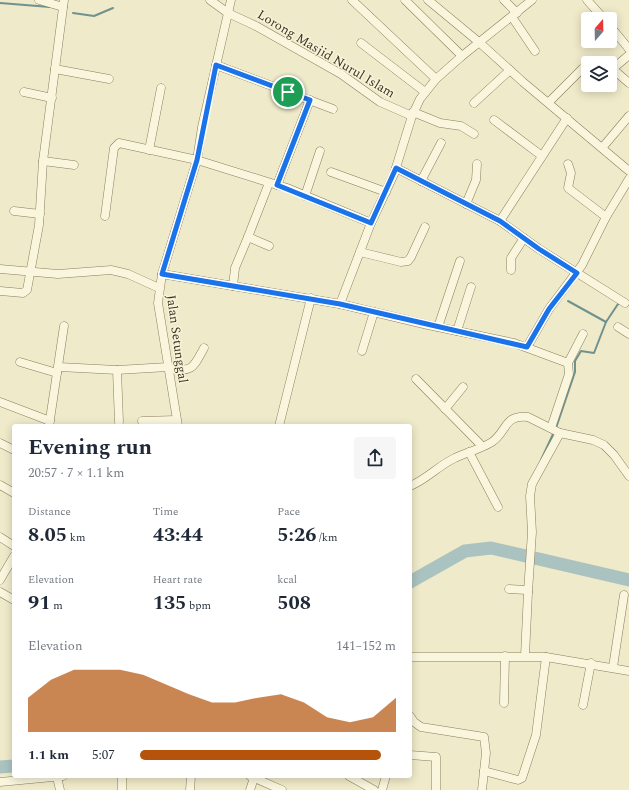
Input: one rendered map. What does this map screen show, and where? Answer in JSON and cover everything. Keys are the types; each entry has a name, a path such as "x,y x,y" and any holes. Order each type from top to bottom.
{"street":[{"path":"0,291 25,292 40,214 43,161 63,3 39,0"},
{"name":"Lorong Masjid Nurul Islam","path":"210,0 228,13 256,26 340,74 380,102 440,123 461,126 474,134"},
{"name":"Jalan Setunggal","path":"177,423 158,303 159,288 197,160 231,0"},
{"path":"352,0 436,79"},
{"path":"405,0 462,56"},
{"path":"428,0 480,42 510,70 629,171"},
{"path":"504,0 535,51"},
{"path":"340,304 371,223 396,168 413,114 425,92 436,79 462,56 532,0"},
{"path":"587,0 598,12"},
{"path":"617,34 629,49"},
{"path":"361,43 425,92"},
{"path":"629,55 616,66 614,70 629,83"},
{"path":"216,65 333,108"},
{"path":"55,69 109,79"},
{"path":"474,103 510,70"},
{"path":"549,102 581,70"},
{"path":"149,150 161,88"},
{"path":"24,92 52,98"},
{"path":"277,185 310,100"},
{"path":"602,148 629,116"},
{"path":"500,221 567,118"},
{"path":"494,120 542,156"},
{"path":"421,181 441,143"},
{"path":"105,216 116,145 119,144 197,160 277,185 371,223"},
{"path":"305,196 320,151"},
{"path":"43,161 74,165"},
{"path":"466,204 476,180 477,164"},
{"path":"568,164 571,174 568,188 606,216"},
{"path":"396,168 500,221 577,273 625,303"},
{"path":"331,172 386,192"},
{"path":"527,347 549,309 587,258 606,216 629,179"},
{"path":"233,286 235,268 269,183"},
{"path":"14,211 40,214"},
{"path":"360,252 401,262 408,261 425,227"},
{"path":"248,237 269,246"},
{"path":"511,270 511,258 524,238"},
{"path":"438,327 460,261"},
{"path":"0,268 58,274 116,270 135,276 159,288"},
{"path":"162,274 340,304 501,340 527,347 568,363"},
{"path":"457,331 471,288"},
{"path":"280,424 311,298"},
{"path":"362,351 374,312"},
{"path":"0,402 50,423 64,326"},
{"path":"618,327 629,334"},
{"path":"525,656 531,557 532,484 555,430 569,374 568,363 583,334"},
{"path":"20,362 58,370 169,368 184,371 190,370 204,348"},
{"path":"117,370 119,422"},
{"path":"416,379 482,446"},
{"path":"444,409 463,387"},
{"path":"412,485 444,463 494,440 508,422 513,419 528,418 555,430 593,440 604,445 614,455 629,476"},
{"path":"142,421 177,423"},
{"path":"0,443 12,449"},
{"path":"470,452 498,506"},
{"path":"0,485 12,492"},
{"path":"0,537 12,545"},
{"path":"0,580 12,559"},
{"path":"509,589 526,590 528,592"},
{"path":"0,592 12,599"},
{"path":"613,667 624,595"},
{"path":"504,702 505,656"},
{"path":"412,657 546,657 591,663 629,671"},
{"path":"484,771 518,780 522,778 536,735 546,657"},
{"path":"583,705 591,663"},
{"path":"412,719 421,727 482,736 485,739 486,746 482,790"},
{"path":"412,755 436,757 436,790"},
{"path":"0,782 40,778"},
{"path":"60,778 60,790"},
{"path":"122,778 122,790"},
{"path":"190,790 191,778"},
{"path":"250,790 252,778"},
{"path":"254,778 282,790"},
{"path":"353,778 374,790"},
{"path":"382,790 385,778"}],"waterway":[{"path":"0,3 50,7"},
{"path":"73,13 94,16 113,8"},
{"path":"568,301 606,322"},
{"path":"556,428 575,372 575,361 581,351 594,353 606,322 618,304 622,304"},
{"path":"541,460 554,432"},
{"path":"412,581 465,551 491,548 629,580"},
{"path":"0,767 12,766"}],"route":[{"path":"216,65 288,92 310,100 277,185 371,223 396,168 500,221 539,249 577,273 549,309 527,347 311,298 162,274 197,160 202,127 216,65"}]}
